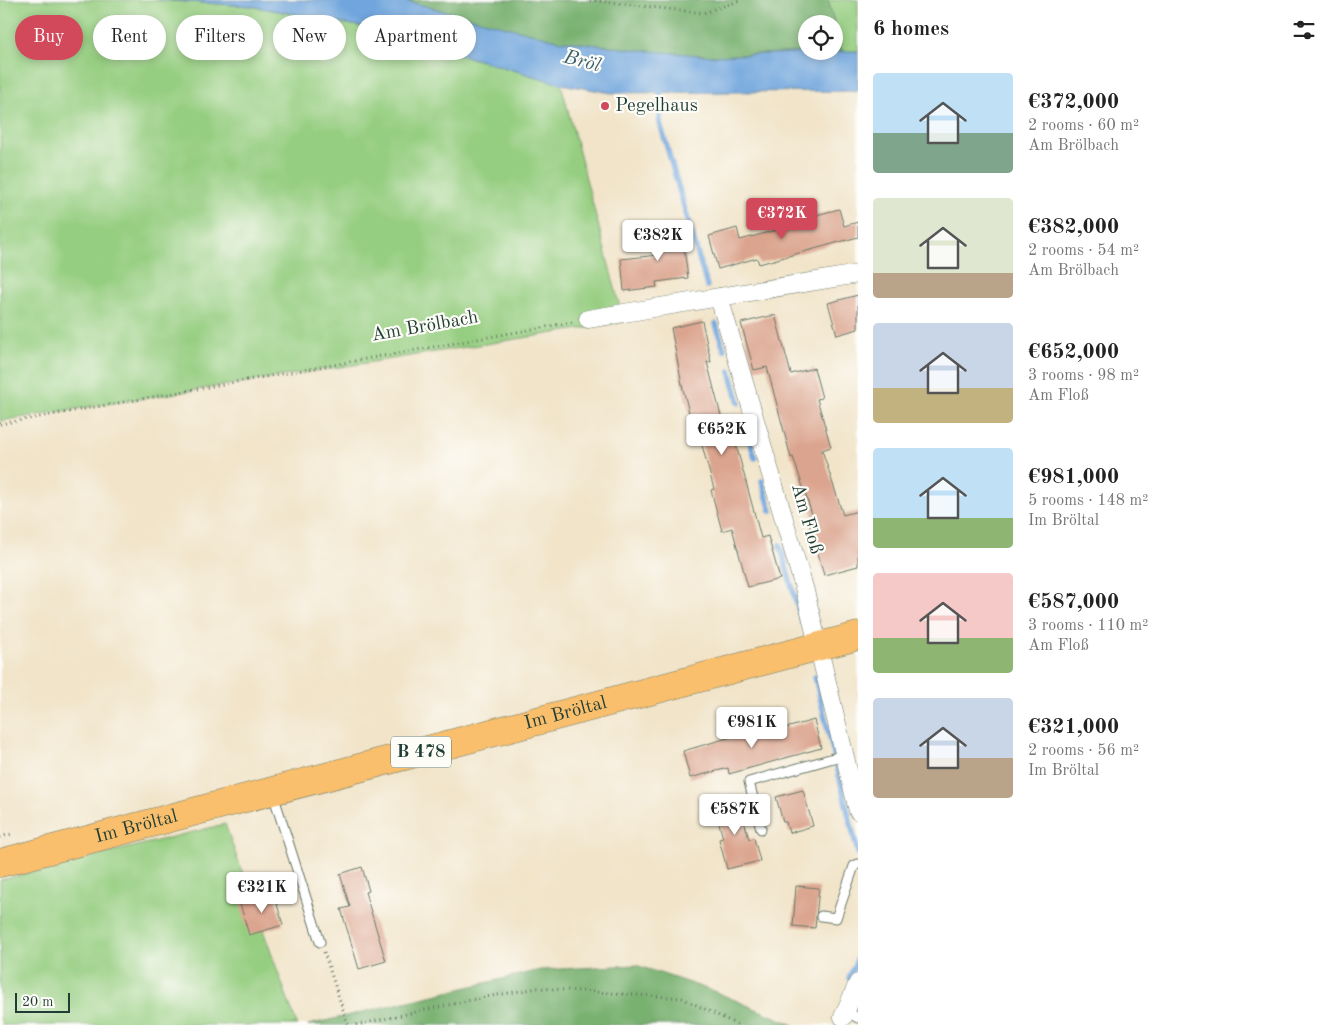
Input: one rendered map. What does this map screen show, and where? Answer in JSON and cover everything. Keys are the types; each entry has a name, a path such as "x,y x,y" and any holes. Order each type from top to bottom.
{"main road":[{"name":"Im Bröltal","path":"0,863 858,636"}],"street":[{"path":"588,319 858,274"},
{"name":"Am Floß","path":"719,297 805,592 844,761 858,811"},
{"path":"849,1015 858,983"}],"lane":[{"path":"761,828 749,782 844,761"},
{"path":"272,791 320,942"},
{"path":"821,916 836,918 854,866 858,864"}],"path":[{"path":"590,0 703,13 742,0"},
{"name":"Am Brölbach","path":"0,424 588,319"},
{"path":"320,942 348,1025"},
{"path":"356,1025 480,998 538,988 682,998 738,1025"}],"green space":[{"path":"0,0 157,0 251,6 299,15 273,15 273,60 346,60 346,24 356,26 356,60 476,59 561,84 624,322 0,421"},
{"path":"402,0 828,0 832,15 798,15 798,52 712,56 637,50 557,40 476,19 476,15 460,15"},
{"path":"828,0 858,0 858,51 843,51 843,15 832,15"},
{"path":"225,824 297,1025 3,1025 0,1019 0,880"},
{"path":"636,965 716,992 794,1025 308,1025 540,970"}],"water":[{"path":"157,0 402,0 460,15 356,15 356,26 346,24 346,15 299,15 251,6"},
{"name":"Bröl","path":"476,19 557,40 637,50 712,56 798,53 798,60 843,60 843,52 858,51 858,91 611,93 561,84 476,59"}],"building":[{"path":"839,209 844,226 858,222 858,237 759,264 757,258 718,269 709,236 737,228 740,240 810,221 809,217"},
{"path":"681,224 688,278 656,282 657,287 624,291 621,259 659,255 655,228"},
{"path":"858,295 858,329 837,335 828,303"},
{"path":"775,315 791,374 814,368 822,398 817,399 831,447 822,450 843,515 858,511 858,566 824,575 810,524 815,523 793,457 791,458 767,367 754,370 741,323"},
{"path":"702,321 711,362 707,362 727,439 734,437 761,538 768,536 780,579 748,587 732,528 722,531 711,490 714,489 697,427 693,428 682,385 671,328"},
{"path":"814,720 821,748 729,774 728,768 690,778 683,751 769,726 770,728 785,724 786,728"},
{"path":"803,790 813,826 789,833 786,822 783,822 776,797"},
{"path":"738,799 749,839 754,838 760,861 727,869 719,839 723,838 714,805"},
{"path":"362,867 369,891 365,892 386,961 359,969 341,909 350,907 340,874"},
{"path":"796,886 819,888 815,928 793,926"},
{"path":"274,894 283,925 249,935 240,904"}],"waterway":[{"path":"660,87 660,123 707,286"},
{"path":"716,324 724,350"},
{"path":"730,371 739,403"},
{"path":"745,424 755,458"},
{"path":"762,481 771,511"},
{"path":"780,545 802,622"},
{"path":"815,677 858,853"},
{"path":"849,978 858,957"}],"place":[{"name":"Pegelhaus","path":"605,106"}]}
